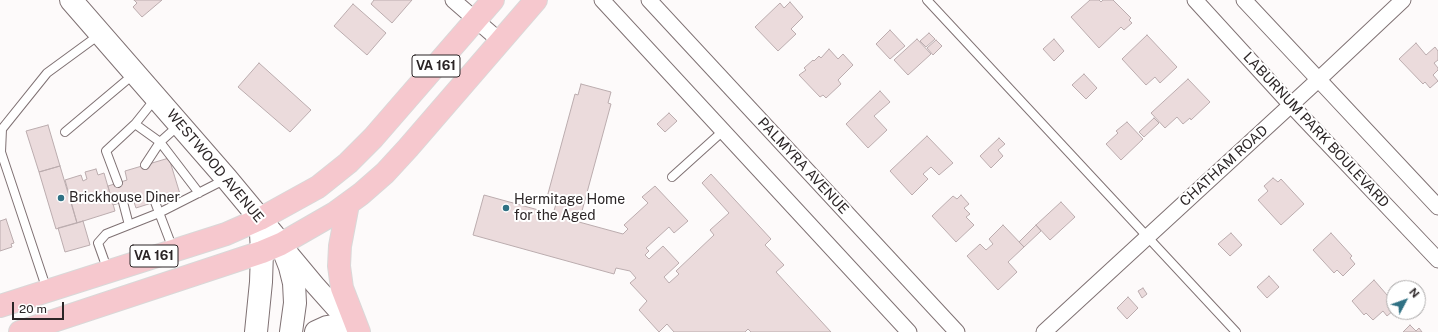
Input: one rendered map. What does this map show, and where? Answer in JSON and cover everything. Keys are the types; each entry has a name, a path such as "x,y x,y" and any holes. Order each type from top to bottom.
{"main road":[{"name":"WESTWOOD AVENUE","path":"71,0 180,124 260,219"},
{"name":"VA 161","path":"0,306 226,234 260,219 318,187 348,163 376,134 493,0"},
{"name":"VA 161","path":"20,332 271,248 348,204 385,173 536,0"},
{"path":"348,204 340,246 338,266 342,288 358,332"},
{"path":"260,219 271,248 290,267 294,283 295,303 291,332"},
{"path":"256,332 271,248"},
{"path":"316,332 333,326 350,332"}],"street":[{"path":"452,0 500,41"},
{"path":"602,0 909,332"},
{"name":"PALMYRA AVENUE","path":"649,0 957,332"},
{"name":"LABURNUM PARK BOULEVARD","path":"1195,0 1291,105 1438,260"},
{"path":"1244,0 1438,207"},
{"name":"CHATHAM ROAD","path":"1044,332 1403,0"},
{"path":"271,248 315,285 358,332"}],"lane":[{"path":"927,0 1236,332"},
{"path":"48,290 1,152 2,129 48,73 100,34"},
{"path":"65,132 135,73"},
{"path":"118,183 106,151 135,124 156,97"},
{"path":"135,124 160,142 198,193"},
{"path":"145,165 160,142 180,124"},
{"path":"672,177 723,131"},
{"path":"108,271 98,243 106,234 159,213 227,179"},
{"path":"124,202 129,225"},
{"path":"155,202 173,250"}],"building":[{"path":"134,0 162,0 142,17 133,7 137,3"},
{"path":"374,0 412,0 392,23 371,4"},
{"path":"1090,0 1099,0 1101,2 1103,0 1113,0 1131,18 1129,20 1132,23 1124,30 1121,27 1099,48 1071,17"},
{"path":"790,2 803,17 791,29 796,34 778,51 755,27 780,3 784,8"},
{"path":"353,4 386,33 367,55 334,26"},
{"path":"890,30 905,46 890,59 876,44"},
{"path":"929,33 935,39 926,47 920,41"},
{"path":"1147,35 1177,67 1160,83 1155,77 1146,85 1122,59"},
{"path":"917,39 931,54 908,75 894,60"},
{"path":"1054,39 1064,51 1054,61 1043,49"},
{"path":"936,40 942,46 933,55 927,48"},
{"path":"1416,43 1426,55 1435,47 1438,51 1438,60 1434,63 1438,70 1433,75 1438,81 1430,88 1425,82 1423,84 1399,59"},
{"path":"829,49 838,59 843,54 853,65 838,80 841,84 826,98 823,95 820,97 799,75 806,70 804,68 813,60 814,61 819,56 821,58"},
{"path":"259,63 311,110 290,132 238,87"},
{"path":"1084,74 1097,88 1086,99 1072,85"},
{"path":"1188,79 1210,102 1191,120 1190,118 1183,124 1177,117 1165,128 1151,113"},
{"name":"Hermitage Home for the Aged","path":"581,84 611,92 608,103 611,104 579,222 623,234 628,229 624,225 648,203 642,197 655,186 688,221 674,233 669,227 646,248 649,251 645,255 649,259 663,246 679,263 664,277 669,283 679,274 676,271 714,235 710,230 729,213 702,183 711,174 771,239 765,245 784,265 776,272 831,332 751,332 748,329 745,332 674,332 667,324 659,332 639,310 647,301 630,283 636,278 630,271 616,268 614,274 473,235 484,195 553,214 556,204 546,201 575,94 578,95"},
{"path":"880,91 890,102 874,116 887,130 868,148 846,124"},
{"path":"669,113 677,121 665,132 657,124"},
{"path":"1154,118 1159,123 1144,137 1139,132"},
{"path":"1127,122 1143,139 1121,160 1106,144 1118,133 1116,131"},
{"path":"48,125 60,166 39,172 26,131"},
{"path":"927,136 953,163 939,175 931,167 923,174 928,179 912,195 890,171"},
{"path":"999,138 1005,144 998,150 1003,156 991,168 980,156"},
{"path":"169,158 180,194 136,208 133,199 113,205 108,186 127,180 125,171"},
{"path":"60,166 77,223 56,229 39,172"},
{"path":"96,169 98,175 104,173 115,211 77,223 65,180 81,175 83,181 87,179 85,172"},
{"path":"1273,178 1278,182 1281,179 1304,204 1281,225 1258,200 1268,191 1264,186"},
{"path":"961,195 969,204 964,208 970,214 966,217 974,225 956,242 932,216 953,196 957,199"},
{"path":"1061,202 1075,217 1050,240 1036,225"},
{"path":"6,219 14,243 11,244 12,247 0,251 0,221"},
{"path":"83,221 90,245 65,252 58,228"},
{"path":"1003,225 1024,247 1008,262 1017,272 998,290 967,256 980,244 986,250 993,244 989,239"},
{"path":"1036,225 1041,231 1024,247 1019,242"},
{"path":"1231,233 1242,245 1230,256 1218,244"},
{"path":"1331,233 1352,256 1350,258 1355,264 1343,276 1337,270 1334,273 1313,250"},
{"path":"1269,276 1279,287 1267,298 1257,287"},
{"path":"1374,280 1386,294 1386,315 1383,311 1373,320 1366,313 1364,315 1352,301"},
{"path":"1143,288 1147,294 1142,298 1138,291"},
{"path":"1128,297 1138,308 1127,319 1117,308"},
{"path":"1410,325 1416,331 1419,328 1422,332 1403,332"}],"place":[{"name":"Brickhouse Diner","path":"61,198"},
{"name":"Hermitage Home for the Aged","path":"506,208"}]}
